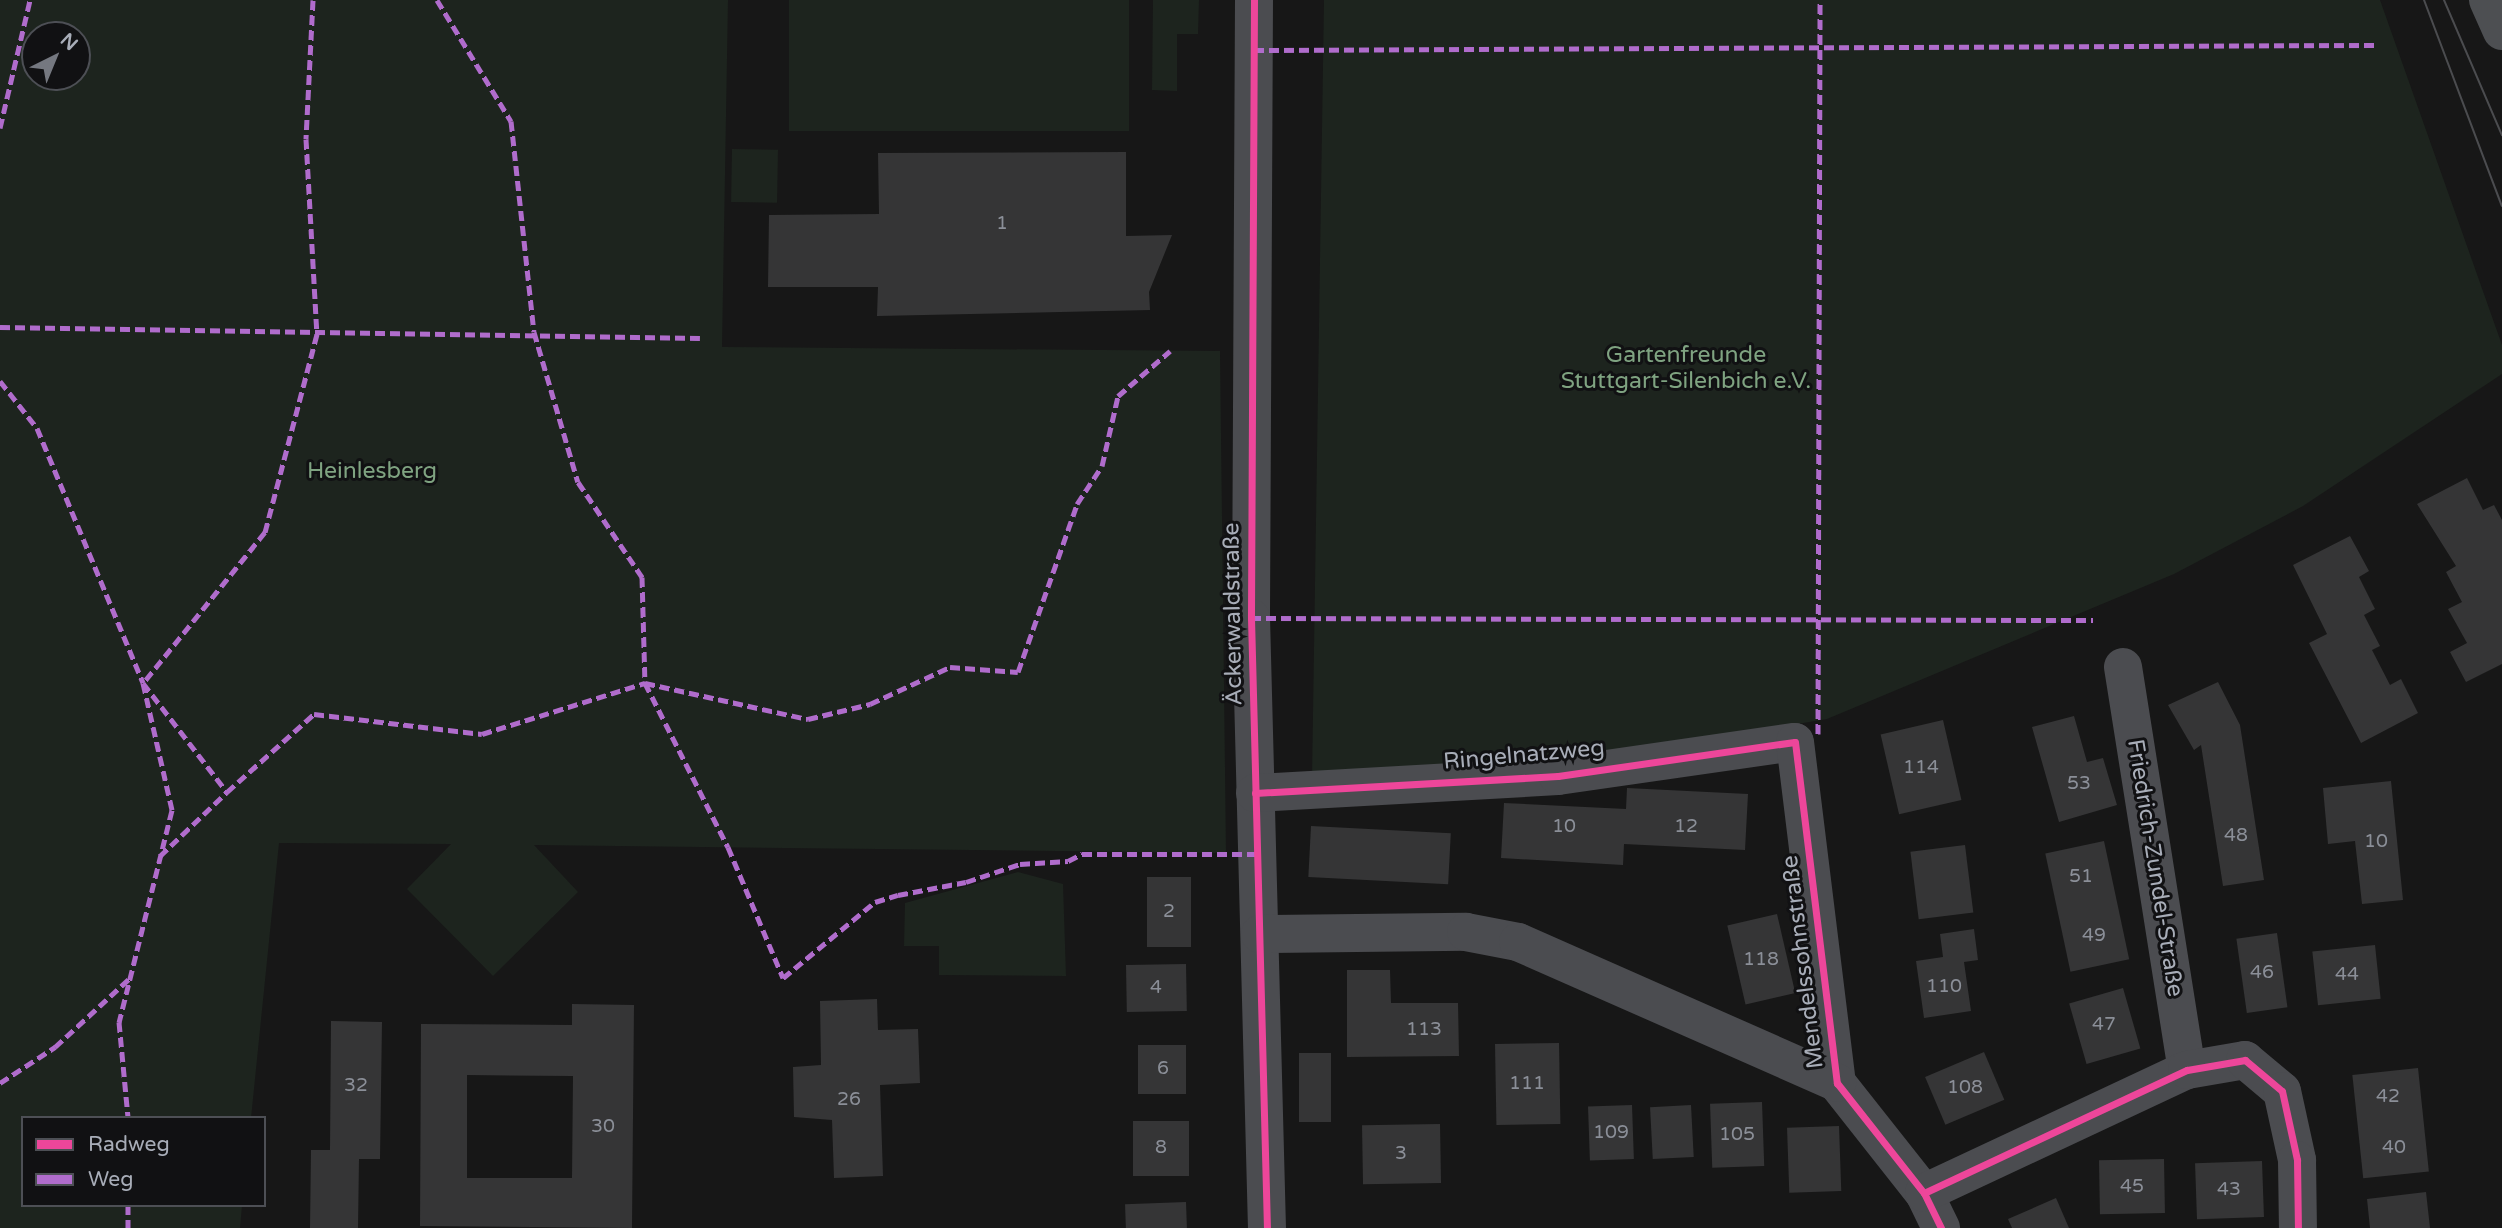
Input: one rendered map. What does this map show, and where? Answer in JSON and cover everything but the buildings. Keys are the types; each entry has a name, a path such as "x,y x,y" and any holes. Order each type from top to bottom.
{"main road":[{"path":"2488,0 2502,31"}],"street":[{"name":"Äckerwaldstraße","path":"1254,0 1249,341 1255,793 1267,1228"},
{"name":"Friedrich-Zundel-Straße","path":"2123,667 2187,1070"},
{"name":"Ringelnatzweg","path":"1255,793 1798,759"},
{"name":"Mendelssohnstraße","path":"1798,759 1837,1083"},
{"name":"Mendelssohnstraße","path":"1260,934 1466,932 1518,942 1837,1083 1924,1193 1941,1228"},
{"path":"1924,1193 2187,1070 2245,1060 2282,1091 2297,1160 2298,1228"}],"green space":[{"name":"Heinlesberg","path":"0,0 728,0 722,347 1220,351 1226,853 534,845 578,892 493,976 407,889 451,844 279,843 251,1116 21,1116 21,1207 242,1207 240,1228 0,1228"},
{"path":"789,0 1129,0 1129,131 789,131"},
{"path":"1153,0 1199,0 1198,34 1177,34 1177,91 1152,90"},
{"name":"Gartenfreunde Stuttgart-Silenbich e.V.","path":"1324,0 2380,0 2502,345 2502,374 2303,506 2174,574 1827,719 1559,764 1312,779"},
{"path":"732,149 778,150 777,203 731,202"},
{"path":"1018,872 1063,884 1066,976 939,975 939,946 904,946 905,903"}],"tram line":[{"path":"2424,0 2502,206"},
{"path":"2444,0 2502,135"}],"marked path":[{"path":"0,128 30,0"},
{"path":"313,0 306,139 317,334 265,532 143,683 227,792 314,714 482,734 645,683 808,719 870,704 950,667 1018,672 1077,504 1102,466 1118,396 1170,351"},
{"path":"437,0 511,121 534,332 578,482 642,577 645,683 728,847 783,978 875,902 898,895 966,882 1020,864 1068,861 1082,854 1256,854"},
{"path":"1818,734 1820,0"},
{"path":"1254,50 2377,45"},
{"path":"0,327 700,338"},
{"path":"0,381 37,428 143,683 172,810 119,1022 128,1116"},
{"path":"1251,618 2093,620"},
{"path":"160,856 227,792"},
{"path":"0,1083 55,1047 130,978"},
{"path":"128,1207 128,1228"}],"cycle path":[{"path":"1254,0 1251,618 1267,1228"},
{"path":"1255,793 1558,776 1795,742 1837,1083 1924,1193 1941,1228"},
{"path":"1924,1193 2187,1070 2245,1060 2282,1091 2297,1160 2298,1228"}]}
